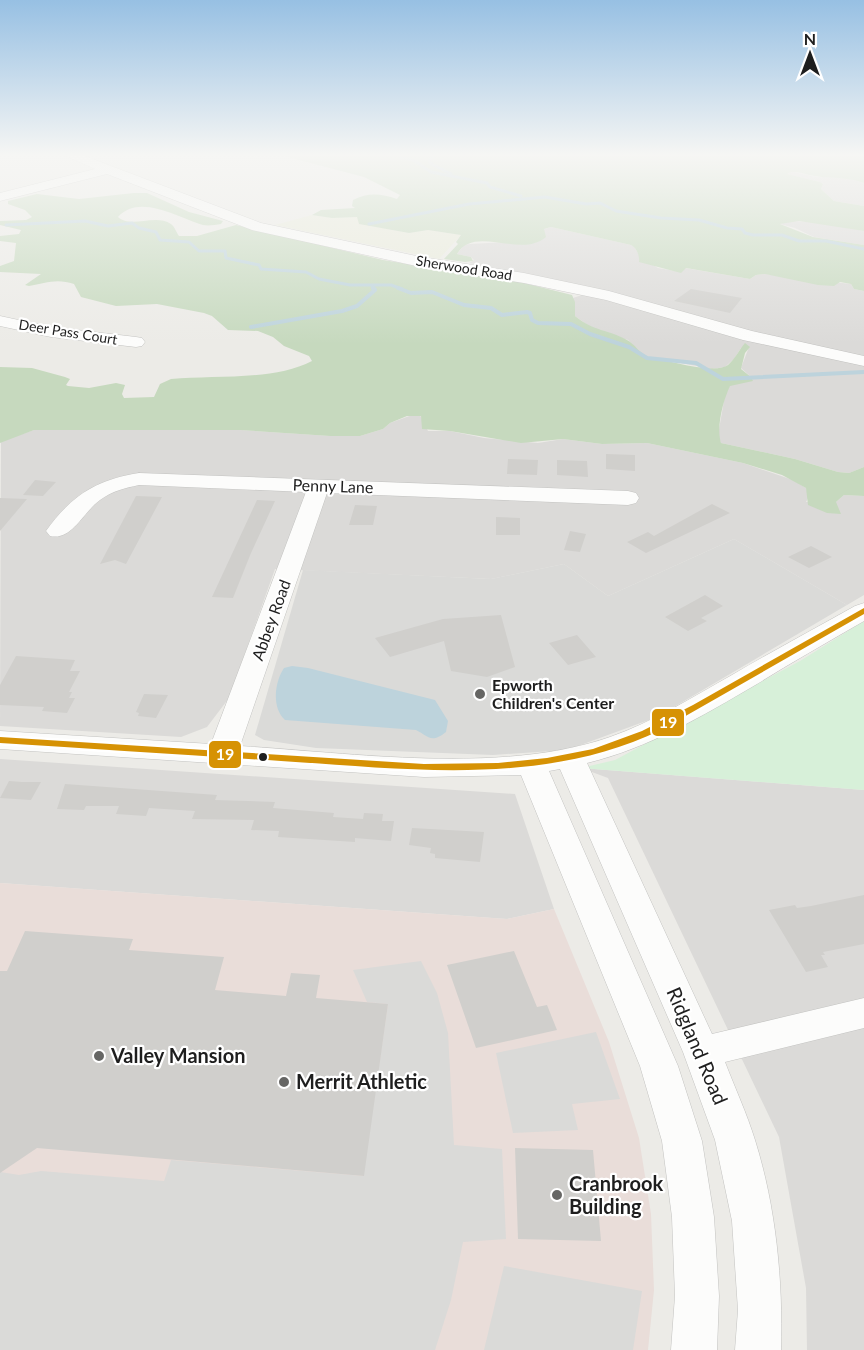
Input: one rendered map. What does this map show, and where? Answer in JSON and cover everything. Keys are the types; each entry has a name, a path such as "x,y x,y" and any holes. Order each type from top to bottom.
{"street":[{"name":"Sherwood Road","path":"233,218 257,227 413,260 524,278 592,292 647,305 749,336 864,361"},
{"name":"Deer Pass Court","path":"0,321 51,333 136,342"},
{"name":"Penny Lane","path":"57,531 93,493 126,481 166,479 628,498"},
{"name":"Abbey Road","path":"222,754 319,485"},
{"path":"0,740 435,768 480,769 531,765 570,758 620,744 673,720 864,611"},
{"name":"Ridgland Road","path":"570,758 702,1052 735,1140 753,1221 760,1310 758,1350"},
{"path":"531,765 659,1066 682,1141 693,1217 697,1296 694,1350"},
{"path":"702,1052 864,1013"}],"shaded area":[{"path":"789,221 816,222 864,231 864,245 814,237 780,224"},
{"path":"551,227 634,246 640,257 658,268 681,272 685,268 750,279 756,275 765,274 851,284 854,289 864,291 864,356 795,344 566,282 469,263 474,260 471,257 457,254 464,245 506,242"},
{"path":"585,294 864,364 864,467 849,473 838,472 795,459 721,443 718,435 725,395 730,385 751,377 741,368 749,347 741,348 725,367 712,369 645,356 628,340 593,329 575,316 573,298"},
{"path":"415,414 420,415 428,431 450,431 484,438 538,443 563,439 602,444 647,443 743,463 793,480 806,488 809,496 806,502 836,502 844,495 864,496 864,595 847,605 734,539 608,596 564,564 491,579 275,569 229,698 207,727 181,737 0,726 1,441 34,430 240,430 360,436 383,429 390,423"},
{"path":"734,539 847,605 657,717 567,750 493,755 316,748 264,740 255,735 303,570 491,579 564,564 608,596"},
{"path":"0,759 515,794 554,909 507,919 0,883"},
{"path":"581,768 864,790 864,1350 807,1350 806,1288 779,1137 608,778"},
{"path":"0,883 507,919 554,909 609,1042 639,1138 651,1214 654,1290 648,1350 0,1350"},
{"path":"421,961 437,993 448,1033 454,1145 502,1149 506,1239 463,1242 451,1300 435,1350 0,1350 0,1172 19,1175 41,1171 164,1181 171,1160 363,1176 388,1004 367,1002 353,970"},
{"path":"596,1032 620,1099 572,1104 578,1130 513,1133 496,1053"},
{"path":"504,1266 642,1291 633,1350 484,1350"}],"green space":[{"path":"30,218 120,218 130,222 158,220 172,225 179,236 197,236 236,225 383,260 520,282 572,295 575,302 575,316 595,328 627,340 649,357 702,368 722,368 728,365 745,343 750,347 745,353 741,369 753,381 730,386 721,414 719,429 721,443 795,459 838,472 849,473 864,467 864,496 844,495 836,502 841,514 827,513 808,505 806,488 782,475 743,463 647,443 602,444 563,439 521,443 450,431 422,429 421,416 407,416 390,423 383,429 360,436 240,430 34,430 0,443 0,367 32,368 65,377 70,379 66,385 68,386 89,388 116,383 125,385 122,394 124,398 154,397 160,384 171,379 280,372 312,361 309,356 284,346 273,337 258,331 228,330 212,316 204,313 157,304 116,306 81,297 74,284 68,282 25,285 41,274 0,272 0,266 14,261 16,243 0,241 0,236 19,234 21,230 0,225 0,221"},
{"path":"184,218 212,218 223,221 221,224 203,225"},
{"path":"301,218 358,218 360,224 409,233 428,230 461,235 439,259 275,225"},
{"path":"357,218 864,218 864,231 799,221 780,224 813,237 864,245 864,291 854,289 851,284 840,282 834,286 818,285 765,274 756,275 750,279 686,268 681,273 639,262 637,252 631,245 551,227 544,229 546,237 536,243 524,245 486,241 465,246 457,254 471,257 473,261 465,262 444,259 458,244 456,242 461,235 428,230 409,233 359,224"},
{"path":"864,621 864,790 581,768 615,760 800,661"}],"water":[{"path":"292,666 435,700 448,721 446,732 433,738 416,730 285,720 276,702 276,688 284,668"}],"building":[{"path":"691,289 742,298 730,313 674,301"},
{"path":"606,454 635,455 635,471 606,469"},
{"path":"508,459 538,460 537,475 507,474"},
{"path":"557,460 587,461 588,477 557,475"},
{"path":"35,480 56,482 43,496 23,495"},
{"path":"136,496 162,497 126,564 115,560 100,564"},
{"path":"0,498 27,499 0,531"},
{"path":"257,500 275,501 233,598 212,597"},
{"path":"712,504 730,513 646,553 627,542 648,532 654,536"},
{"path":"355,505 377,506 373,525 349,525"},
{"path":"496,517 520,518 520,535 496,535"},
{"path":"570,531 586,534 580,552 564,550"},
{"path":"811,546 832,557 809,568 788,557"},
{"path":"705,595 723,606 701,618 707,621 688,631 665,617"},
{"path":"501,615 515,667 487,677 451,671 444,641 390,657 375,638 443,619"},
{"path":"577,635 596,657 568,665 549,643"},
{"path":"16,656 75,660 70,671 80,671 69,692 72,692 69,698 75,698 67,713 42,711 44,707 0,705 0,685"},
{"path":"144,694 168,695 156,718 138,716 139,713 136,712"},
{"path":"9,781 41,782 31,800 0,798"},
{"path":"65,784 217,795 215,800 275,802 273,808 334,813 333,817 363,819 364,813 383,814 382,821 394,821 391,841 355,838 355,842 278,837 279,831 251,830 254,820 192,819 195,811 149,808 146,816 116,814 119,806 86,806 84,810 57,809"},
{"path":"412,828 484,832 480,862 435,858 435,854 430,853 431,848 409,845"},
{"path":"864,895 864,944 823,952 825,955 821,955 828,967 806,972 769,910 795,905 797,908 811,906"},
{"path":"25,931 133,939 129,950 224,957 215,990 286,996 291,973 320,975 316,998 388,1004 364,1176 37,1148 0,1173 0,971 7,971"},
{"path":"514,951 537,1007 547,1005 557,1030 476,1048 447,965"},
{"name":"Cranbrook Building","path":"515,1148 593,1150 601,1241 518,1239"}],"waterway":[{"path":"369,224 399,218"},
{"path":"661,218 699,220 727,228 742,229 745,233 753,235 782,235 799,241 826,241 864,249"},
{"path":"6,225 85,221 108,226 132,223 139,228 156,232 160,240 189,242 199,251 225,251 226,258 259,265 261,269 306,272 319,279 350,285 371,285"},
{"path":"371,285 391,285 402,289"},
{"path":"371,285 375,289"},
{"path":"251,327 342,311 357,306 375,290 373,288"},
{"path":"398,288 411,293 432,292 464,305 491,308 502,315 527,312 530,313 532,320 538,323 571,324 590,334 629,347 647,358 696,363 723,379 864,372"}],"transit line":[{"name":"19","path":"0,740 424,767 498,766 547,761 595,751 645,734 864,611"}],"place":[{"name":"Epworth Children's Center","path":"480,694"},
{"name":"Valley Mansion","path":"99,1056"},
{"name":"Merrit Athletic","path":"284,1082"},
{"name":"Cranbrook Building","path":"557,1195"}]}
